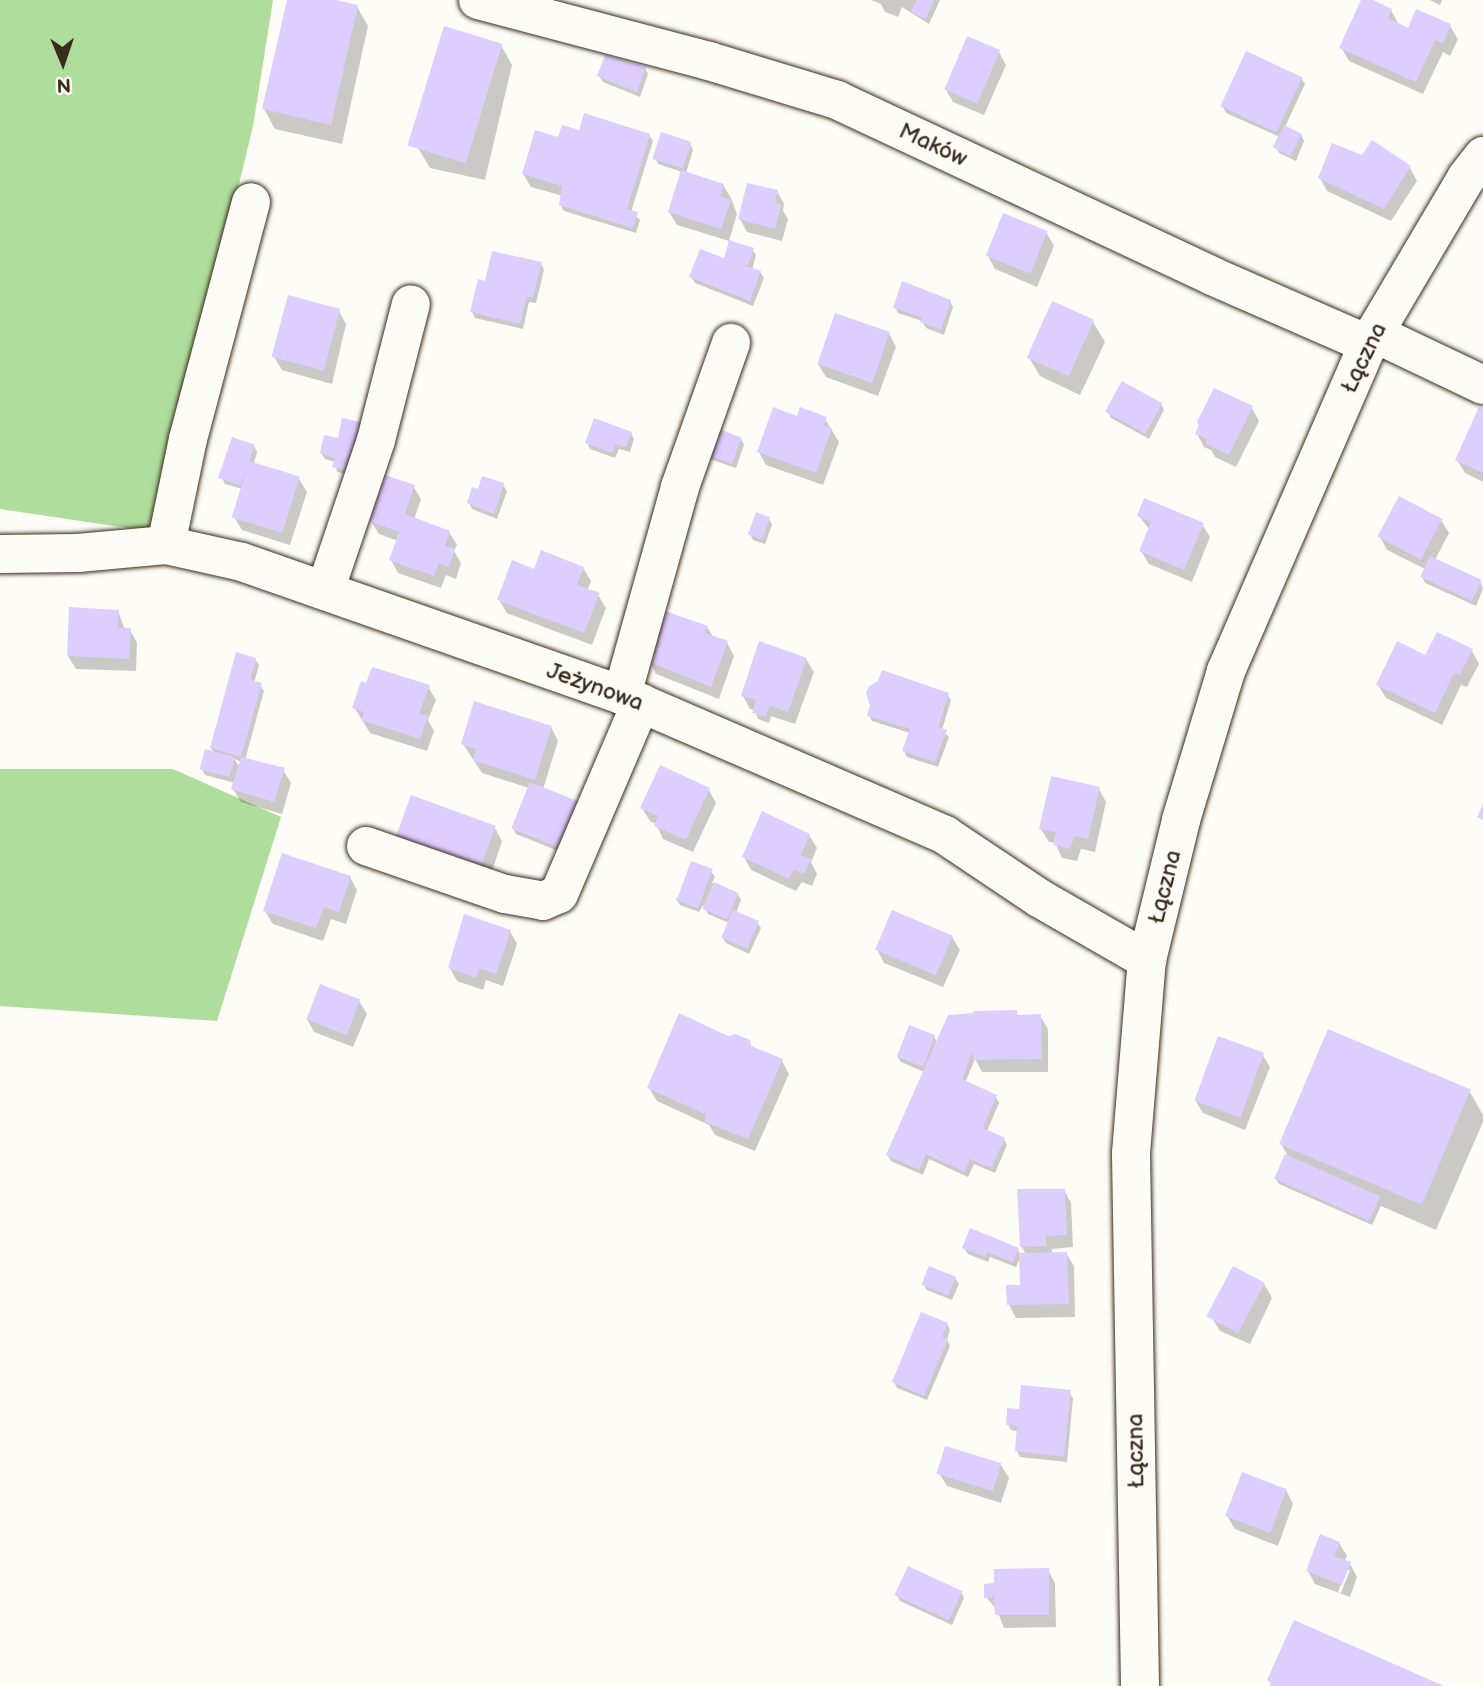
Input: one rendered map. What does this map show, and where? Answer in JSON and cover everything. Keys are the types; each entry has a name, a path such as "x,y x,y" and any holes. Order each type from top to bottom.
{"street":[{"name":"Maków","path":"478,0 709,61 836,100 1212,276 1483,385"},
{"name":"Łączna","path":"1140,1686 1132,1153 1147,960 1181,820 1226,671 1371,338 1466,178 1483,156"},
{"path":"166,545 188,439 251,202"},
{"path":"325,591 376,440 411,304"},
{"path":"366,846 505,894 543,901 559,894 632,699 680,487 731,343"},
{"name":"Jeżynowa","path":"0,554 78,553 166,545 242,562 632,699 945,835 1039,898 1147,960"}],"green space":[{"path":"0,0 273,0 253,126 155,532 0,509"},
{"path":"0,769 173,769 281,817 217,1021 0,1006"}],"building":[{"path":"287,0 336,0 358,5 331,125 262,109"},
{"path":"917,0 934,0 926,19 911,12"},
{"path":"1361,0 1373,0 1392,9 1388,18 1408,28 1416,9 1451,24 1443,43 1435,40 1416,82 1339,48"},
{"path":"444,26 502,44 466,163 407,146"},
{"path":"967,36 1000,50 977,103 944,89"},
{"path":"1246,51 1302,77 1276,132 1220,106"},
{"path":"605,55 646,67 637,92 597,76"},
{"path":"584,113 650,134 627,209 638,212 633,228 559,205 562,186 522,174 535,130 558,137 562,125 579,130"},
{"path":"1284,125 1302,134 1290,156 1273,147"},
{"path":"661,132 691,142 683,169 652,159"},
{"path":"1372,140 1411,166 1384,209 1318,178 1332,143 1362,155"},
{"path":"681,170 724,184 720,196 731,200 721,229 668,212"},
{"path":"747,183 778,190 775,202 781,205 775,229 738,219"},
{"path":"1003,213 1048,231 1030,274 986,256"},
{"path":"729,240 754,248 748,265 743,265 761,271 750,301 689,277 700,249 724,258"},
{"path":"492,251 542,262 533,297 526,297 520,324 470,312 478,279 485,281"},
{"path":"902,281 951,300 941,330 920,322 922,317 893,308"},
{"path":"288,295 340,309 324,371 271,357"},
{"path":"1052,301 1094,320 1069,376 1027,358"},
{"path":"835,313 890,332 872,383 817,364"},
{"path":"1122,381 1162,403 1145,434 1105,412"},
{"path":"1214,388 1253,406 1229,455 1206,444 1207,439 1195,434 1199,425 1197,422"},
{"path":"773,407 797,416 800,407 827,417 824,426 832,428 816,473 757,452"},
{"path":"1479,407 1483,409 1483,473 1455,460"},
{"path":"342,418 366,423 354,472 332,467 335,458 320,453 324,435 338,438"},
{"path":"594,418 632,432 626,447 615,444 612,453 585,443"},
{"path":"711,426 742,438 732,464 701,452"},
{"path":"232,437 255,445 241,485 218,478"},
{"path":"249,461 300,476 282,533 232,517"},
{"path":"385,475 415,485 405,514 450,531 445,546 455,549 449,567 439,563 434,576 389,560 399,532 369,521"},
{"path":"482,476 504,483 494,514 467,503 472,487 478,489"},
{"path":"1399,496 1442,519 1421,560 1377,537"},
{"path":"1144,498 1204,523 1184,570 1139,551 1151,522 1137,516"},
{"path":"756,512 770,517 762,540 748,535"},
{"path":"541,550 584,567 577,585 600,593 584,633 497,600 512,560 534,569"},
{"path":"1430,556 1482,580 1472,601 1420,577"},
{"path":"69,607 119,610 118,628 131,628 129,659 67,656"},
{"path":"665,611 708,626 705,633 728,641 711,687 647,661"},
{"path":"1437,632 1473,649 1460,675 1454,673 1435,713 1376,685 1397,641 1425,655"},
{"path":"759,641 807,658 788,712 770,705 766,717 752,713 756,700 741,696"},
{"path":"236,652 256,658 250,680 262,683 241,757 210,748"},
{"path":"372,667 430,685 419,713 428,716 420,739 361,720 364,712 352,708 361,681 366,683"},
{"path":"882,670 949,693 938,727 947,730 935,762 902,751 910,729 867,716 870,705 866,693 869,686 878,681"},
{"path":"474,701 552,726 535,780 473,760 476,749 461,744"},
{"path":"205,749 235,757 230,777 200,769"},
{"path":"241,757 285,768 274,802 231,789"},
{"path":"660,765 710,788 686,840 654,826 658,816 640,808"},
{"path":"1051,776 1100,787 1088,839 1074,836 1070,849 1053,845 1056,832 1039,829"},
{"path":"530,782 579,802 560,848 511,828"},
{"path":"411,795 496,826 478,873 394,842"},
{"path":"1483,804 1483,820 1477,817"},
{"path":"762,811 810,834 801,855 811,859 804,874 794,870 789,879 742,857"},
{"path":"282,853 351,876 339,912 324,907 316,928 263,911"},
{"path":"691,861 713,869 698,908 677,900"},
{"path":"714,882 739,893 727,919 702,908"},
{"path":"733,910 759,921 747,949 721,938"},
{"path":"892,910 953,936 936,975 875,950"},
{"path":"464,914 511,930 496,974 479,968 476,978 448,968"},
{"path":"320,984 360,999 347,1035 306,1019"},
{"path":"1017,1010 1017,1015 1041,1014 1042,1059 973,1060 973,1051 962,1079 997,1095 983,1128 1005,1138 991,1168 970,1159 965,1172 926,1154 919,1170 886,1155 948,1015 973,1011"},
{"path":"679,1013 728,1036 735,1034 750,1040 751,1046 783,1059 748,1139 705,1122 705,1114 647,1088"},
{"path":"909,1025 935,1035 923,1067 897,1057"},
{"path":"1328,1029 1471,1090 1422,1205 1279,1144"},
{"path":"1218,1036 1264,1053 1240,1118 1194,1101"},
{"path":"1285,1154 1380,1196 1369,1221 1274,1179"},
{"path":"1017,1189 1065,1189 1067,1235 1046,1236 1046,1246 1020,1247"},
{"path":"970,1228 1019,1248 1013,1262 987,1252 985,1257 962,1248"},
{"path":"1067,1252 1069,1304 1007,1305 1006,1285 1020,1285 1019,1253"},
{"path":"929,1266 956,1277 948,1295 922,1285"},
{"path":"1233,1266 1265,1283 1238,1333 1206,1316"},
{"path":"921,1312 948,1323 942,1337 948,1339 924,1396 892,1382"},
{"path":"1021,1385 1071,1390 1064,1457 1015,1451 1017,1426 1006,1425 1007,1408 1019,1409"},
{"path":"945,1446 1001,1463 993,1491 937,1474"},
{"path":"1242,1472 1287,1489 1270,1533 1225,1516"},
{"path":"1320,1534 1340,1542 1334,1556 1351,1562 1342,1585 1306,1571"},
{"path":"908,1566 962,1591 949,1620 894,1595"},
{"path":"1049,1568 1049,1615 995,1615 994,1597 984,1598 984,1584 994,1583 994,1569"},
{"path":"1294,1620 1444,1686 1269,1686 1271,1683 1267,1680"}]}
